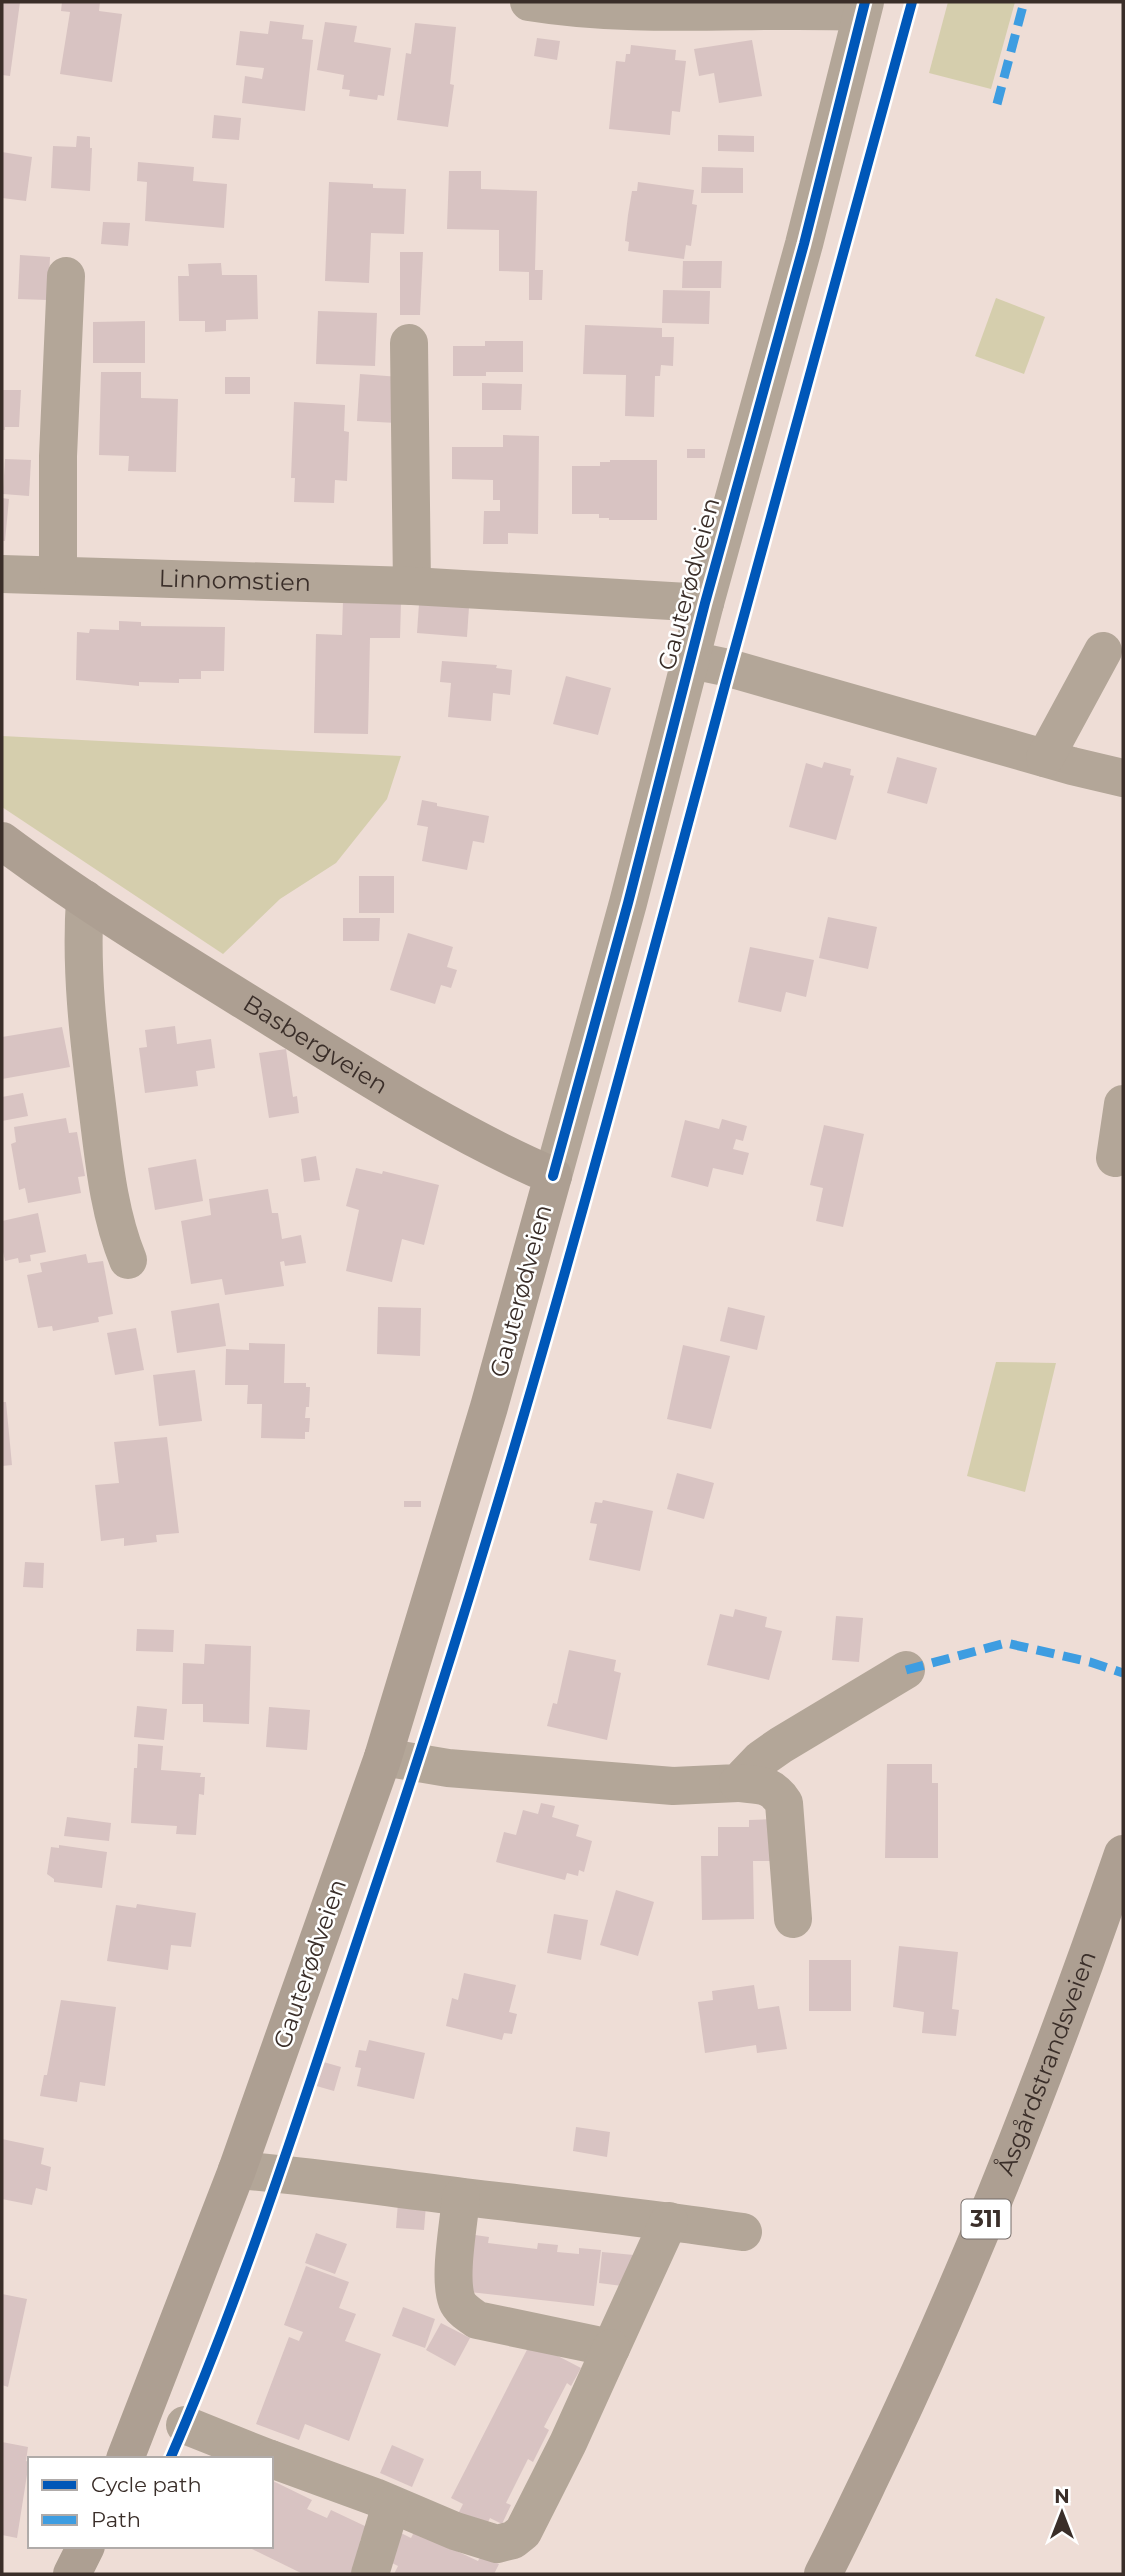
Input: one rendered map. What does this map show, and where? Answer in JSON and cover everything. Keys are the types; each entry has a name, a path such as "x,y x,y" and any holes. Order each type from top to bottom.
{"main road":[{"name":"Basbergveien","path":"2,841 141,937 314,1044 496,1151 553,1176"},
{"name":"Gauterødveien","path":"126,2457 237,2170 383,1757 489,1407 553,1176"},
{"name":"Åsgårdstrandsveien","path":"823,2574 926,2359 1012,2160 1123,1854"},
{"path":"72,2574 85,2548"}],"street":[{"path":"529,2 609,12 824,10 863,7"},
{"name":"Gauterødveien","path":"553,1176 628,903 705,603 804,244 863,7"},
{"path":"58,575 58,456 66,276"},
{"path":"410,343 412,586"},
{"name":"Linnomstien","path":"2,574 412,586 705,603"},
{"path":"1045,758 1103,651"},
{"name":"Gauterødveien","path":"691,660 729,668 1123,778"},
{"path":"85,900 84,1000 105,1164 122,1246 128,1260"},
{"path":"1115,1158 1123,1104"},
{"path":"738,1783 761,1759 781,1745 906,1670"},
{"path":"383,1757 449,1768 661,1786 738,1783 768,1786 776,1790 784,1803 793,1919"},
{"path":"237,2170 359,2182 743,2232"},
{"path":"461,2197 453,2279 457,2303 477,2320 611,2348"},
{"path":"273,2460 455,2531 497,2544 513,2540 523,2532 569,2443 669,2221"},
{"path":"185,2425 265,2457"},
{"path":"370,2574 391,2505"}],"shaded area":[{"path":"948,2 1015,2 991,89 929,73"},
{"path":"996,298 1045,317 1024,374 975,356"},
{"path":"2,736 401,756 387,799 336,863 280,899 223,954 2,807"},
{"path":"996,1362 1056,1363 1025,1492 967,1476"}],"building":[{"path":"2,2 20,2 10,76 2,75"},
{"path":"62,2 100,2 99,11 122,14 112,82 60,74 70,12 61,11"},
{"path":"270,21 304,25 302,39 313,40 305,111 242,103 245,76 262,79 264,68 236,65 240,31 268,34"},
{"path":"325,22 357,26 354,42 391,48 384,96 378,95 377,100 349,96 350,90 342,89 344,75 317,70"},
{"path":"415,23 456,27 450,84 454,85 448,127 397,120 406,53 411,54"},
{"path":"537,38 560,41 557,60 534,56"},
{"path":"752,40 762,96 719,103 714,73 699,76 694,49"},
{"path":"631,45 676,50 675,60 686,61 680,112 672,111 670,135 609,129 616,61 625,62"},
{"path":"214,115 241,118 239,140 212,138"},
{"path":"718,135 754,136 754,152 718,151"},
{"path":"77,136 90,137 90,191 51,188 53,146 76,147"},
{"path":"2,152 32,157 26,201 2,198"},
{"path":"138,162 194,167 193,181 227,184 224,228 145,221 147,182 137,181"},
{"path":"702,167 743,168 743,193 701,193"},
{"path":"449,171 481,171 481,189 537,191 535,270 543,270 542,300 529,300 529,272 499,271 499,230 447,229"},
{"path":"329,182 406,189 404,234 371,233 369,283 325,281"},
{"path":"638,182 694,190 692,204 697,205 691,246 686,245 684,259 628,251 629,242 625,241 628,215 632,191 637,191"},
{"path":"103,222 130,223 128,246 101,244"},
{"path":"400,252 423,252 420,315 400,315"},
{"path":"20,255 50,257 48,300 18,299"},
{"path":"683,261 722,261 721,288 682,288"},
{"path":"221,263 222,275 257,275 258,319 226,320 226,331 205,332 205,321 179,321 178,276 189,276 188,264"},
{"path":"663,290 710,291 709,324 662,323"},
{"path":"318,311 377,313 375,366 316,364"},
{"path":"145,321 145,363 93,363 93,322"},
{"path":"585,325 662,328 662,337 674,337 673,366 661,365 660,376 655,376 654,417 625,416 626,375 583,374"},
{"path":"485,341 523,341 523,372 486,372 486,376 453,376 453,346 485,346"},
{"path":"101,372 141,372 141,398 178,399 176,472 128,471 129,456 99,455"},
{"path":"360,374 400,377 397,423 357,421"},
{"path":"225,377 250,377 250,394 225,394"},
{"path":"482,383 522,384 521,410 482,410"},
{"path":"2,390 21,390 19,427 5,427 5,430 2,430"},
{"path":"294,402 345,405 344,431 349,432 347,481 335,480 334,503 294,502 295,478 291,478"},
{"path":"503,435 539,436 538,534 508,533 508,544 483,544 484,511 500,511 500,500 493,500 493,480 452,479 452,447 503,447"},
{"path":"687,449 705,449 705,458 687,458"},
{"path":"5,459 31,460 29,496 3,494"},
{"path":"657,460 657,520 609,520 599,518 599,514 572,514 572,466 600,466 600,462"},
{"path":"2,498 9,499 5,541 2,541"},
{"path":"343,601 401,602 400,638 370,638 368,734 314,733 316,634 342,635"},
{"path":"419,604 469,607 467,637 417,633"},
{"path":"119,621 141,622 141,626 225,627 224,671 201,671 201,679 179,679 179,683 139,682 139,686 76,680 77,632 89,633 90,629 119,630"},
{"path":"442,661 497,665 496,668 512,670 510,695 493,693 491,721 448,717 451,683 440,682"},
{"path":"566,676 611,688 598,735 553,724"},
{"path":"897,757 937,768 927,804 887,793"},
{"path":"824,762 851,769 850,775 854,776 836,840 789,827 806,763 822,768"},
{"path":"422,800 437,803 437,806 489,816 484,843 473,841 467,870 422,861 428,827 417,825"},
{"path":"359,876 394,876 394,913 359,913"},
{"path":"828,917 877,927 868,969 819,958"},
{"path":"343,918 380,918 379,941 343,941"},
{"path":"408,933 453,947 447,967 457,970 451,988 441,985 435,1004 390,990"},
{"path":"750,947 814,960 806,997 786,992 781,1012 738,1002"},
{"path":"175,1026 177,1044 211,1039 215,1068 196,1071 198,1086 145,1093 139,1048 147,1047 145,1030"},
{"path":"62,1027 70,1067 2,1079 2,1037"},
{"path":"286,1049 293,1097 297,1096 299,1113 269,1118 259,1053"},
{"path":"23,1093 28,1116 2,1121 2,1097"},
{"path":"66,1118 69,1133 77,1132 85,1176 78,1177 81,1193 28,1203 25,1188 19,1190 11,1144 16,1142 14,1127"},
{"path":"722,1119 747,1126 743,1141 736,1139 733,1149 749,1153 743,1175 713,1168 708,1187 671,1177 685,1120 719,1129"},
{"path":"824,1125 864,1134 843,1227 816,1221 823,1188 810,1185"},
{"path":"316,1156 320,1180 304,1182 301,1159"},
{"path":"196,1159 203,1201 155,1210 148,1168"},
{"path":"356,1168 382,1174 383,1171 439,1185 424,1245 402,1239 392,1282 346,1271 359,1210 346,1206"},
{"path":"268,1189 272,1213 278,1213 282,1239 301,1235 306,1263 285,1266 284,1261 280,1262 284,1286 225,1295 222,1279 191,1284 181,1221 211,1215 209,1199"},
{"path":"38,1213 46,1252 30,1255 31,1261 19,1263 18,1258 5,1261 2,1221"},
{"path":"86,1254 88,1263 103,1261 113,1314 98,1317 99,1322 53,1331 52,1326 38,1328 27,1275 42,1272 40,1263"},
{"path":"219,1303 226,1346 177,1353 171,1311"},
{"path":"378,1307 421,1308 420,1356 377,1354"},
{"path":"728,1307 765,1316 757,1350 720,1341"},
{"path":"136,1328 144,1370 115,1375 107,1333"},
{"path":"249,1343 285,1344 284,1383 306,1383 306,1387 310,1387 309,1407 306,1407 305,1418 310,1418 309,1432 305,1432 305,1439 261,1438 262,1404 247,1404 248,1385 225,1385 226,1349 249,1350"},
{"path":"683,1345 730,1356 711,1429 667,1419"},
{"path":"195,1370 202,1421 159,1426 153,1375"},
{"path":"2,1402 6,1402 12,1465 2,1466"},
{"path":"167,1437 179,1533 156,1535 157,1542 124,1546 124,1538 101,1541 95,1485 119,1483 114,1442"},
{"path":"677,1473 714,1483 704,1519 667,1509"},
{"path":"603,1500 653,1511 640,1571 589,1560 597,1524 590,1523 595,1502 602,1503"},
{"path":"404,1501 421,1501 421,1507 404,1507"},
{"path":"25,1562 44,1563 43,1588 23,1587"},
{"path":"735,1609 767,1617 765,1627 782,1631 769,1680 707,1665 720,1614 733,1617"},
{"path":"836,1616 863,1618 859,1662 832,1660"},
{"path":"137,1629 174,1630 173,1652 136,1651"},
{"path":"205,1644 251,1646 249,1724 203,1722 203,1704 182,1704 183,1663 204,1664"},
{"path":"569,1650 616,1660 614,1671 621,1673 607,1740 547,1726 553,1703 557,1704"},
{"path":"137,1706 167,1709 164,1740 134,1737"},
{"path":"269,1707 310,1710 307,1750 266,1747"},
{"path":"138,1744 163,1746 161,1770 201,1773 200,1777 205,1777 204,1795 199,1794 196,1835 176,1834 177,1826 131,1823"},
{"path":"887,1764 932,1764 932,1783 938,1783 938,1858 885,1858"},
{"path":"541,1803 555,1806 552,1817 579,1825 576,1836 592,1841 584,1872 579,1870 578,1876 567,1873 565,1880 496,1862 504,1832 516,1835 523,1810 538,1814"},
{"path":"67,1817 111,1823 109,1841 64,1836"},
{"path":"773,1819 774,1861 753,1861 754,1919 702,1920 701,1856 718,1856 718,1827 749,1827 749,1820"},
{"path":"59,1845 107,1852 102,1888 54,1882 47,1874 51,1847 59,1848"},
{"path":"616,1890 654,1902 638,1956 600,1945"},
{"path":"137,1904 196,1913 191,1947 171,1945 168,1970 107,1961 116,1905 136,1908"},
{"path":"554,1914 588,1920 581,1960 547,1953"},
{"path":"899,1946 958,1952 952,2009 959,2010 956,2036 922,2033 924,2012 893,2007"},
{"path":"809,1960 851,1960 851,2011 809,2011"},
{"path":"464,1973 516,1985 509,2012 517,2014 512,2034 504,2033 502,2040 446,2026 452,1998 458,2000"},
{"path":"754,1985 758,2009 779,2006 787,2049 757,2053 756,2045 705,2053 698,2002 713,2000 712,1991"},
{"path":"61,2000 116,2007 105,2086 80,2082 77,2102 40,2096 44,2075 47,2075"},
{"path":"369,2040 425,2053 414,2099 357,2086 361,2068 355,2067 359,2050 366,2051"},
{"path":"320,2061 341,2067 334,2091 313,2085"},
{"path":"576,2127 610,2132 607,2157 573,2151"},
{"path":"2,2139 44,2148 41,2164 51,2167 47,2191 36,2188 32,2205 2,2199"},
{"path":"398,2202 426,2205 424,2230 396,2228"},
{"path":"316,2233 347,2244 335,2274 305,2263"},
{"path":"468,2234 489,2237 488,2243 537,2249 538,2243 558,2245 557,2252 579,2254 579,2248 601,2250 594,2306 461,2291"},
{"path":"602,2252 634,2255 630,2287 599,2283"},
{"path":"306,2266 349,2282 339,2308 356,2314 345,2341 381,2354 349,2441 305,2424 299,2440 256,2424 289,2337 299,2341 303,2332 284,2325"},
{"path":"2,2294 27,2299 8,2387 2,2385"},
{"path":"403,2307 435,2319 425,2348 392,2336"},
{"path":"441,2323 470,2338 455,2366 426,2350"},
{"path":"531,2342 581,2368 571,2386 567,2383 544,2427 549,2430 533,2462 528,2459 506,2503 511,2505 502,2524 490,2518 483,2533 456,2518 463,2504 451,2498"},
{"path":"2,2442 28,2447 28,2468 17,2538 2,2535"},
{"path":"392,2445 424,2459 412,2487 380,2473"},
{"path":"273,2481 312,2500 307,2509 327,2518 331,2510 367,2527 360,2541 373,2547 360,2574 303,2574 250,2548 273,2548"},
{"path":"417,2526 433,2540 478,2561 481,2555 499,2564 494,2574 394,2574 398,2566 384,2559 397,2531 411,2538"}],"marked path":[{"path":"997,104 1024,2"},
{"path":"906,1670 1006,1643 1090,1662 1123,1673"}],"cycle path":[{"path":"553,1176 628,903 705,603 804,244 865,2"},
{"path":"171,2457 227,2318 278,2176 425,1738 518,1436 604,1132 912,2"}]}
